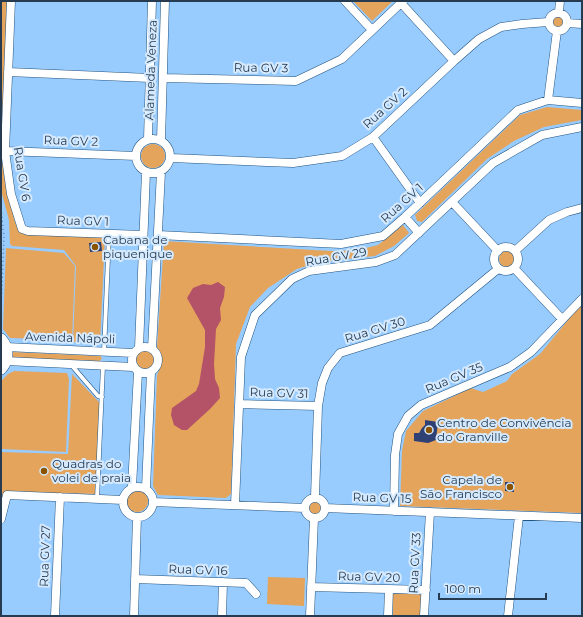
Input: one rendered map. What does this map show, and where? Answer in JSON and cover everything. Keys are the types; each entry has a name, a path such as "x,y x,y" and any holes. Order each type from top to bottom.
{"main road":[{"path":"3,365 7,352 4,343"}],"street":[{"name":"Rua GV 6","path":"10,1 5,151 11,194 22,230"},
{"name":"Alameda Veneza","path":"148,139 152,1"},
{"name":"Alameda Veneza","path":"161,140 165,1"},
{"path":"346,1 372,30"},
{"path":"560,1 560,12 564,15 568,23"},
{"path":"402,2 454,60"},
{"name":"Rua GV 3","path":"163,78 296,81 342,59 402,2"},
{"path":"560,12 552,14 548,22 550,27 556,31 562,30 568,23"},
{"name":"Rua GV 2","path":"171,158 293,163 342,156 373,137 454,60 479,39 502,27 548,22"},
{"path":"568,23 582,24"},
{"path":"548,100 556,31"},
{"path":"151,38 164,39"},
{"path":"8,72 150,78"},
{"name":"Rua GV 1","path":"158,235 341,244 383,236 406,217 518,110 548,100 582,103"},
{"name":"Rua GV 29","path":"234,505 241,357 255,315 292,280 309,271 376,262 395,255 493,163 542,135 582,127"},
{"path":"373,137 420,203"},
{"path":"152,138 161,140 168,147 171,158 168,166 161,172 146,172 138,165 136,156 139,146 148,139 152,138"},
{"name":"Rua GV 2","path":"5,151 136,156"},
{"path":"132,487 135,369 131,360 136,350 146,172"},
{"path":"3,365 103,365 135,369 142,374 151,372 156,367 158,359 152,349 161,172"},
{"path":"452,202 498,251"},
{"path":"514,251 549,220 567,212 582,208"},
{"path":"406,217 419,233"},
{"name":"Rua GV 1","path":"22,230 143,235"},
{"path":"506,248 514,251 518,260 514,268 508,271 498,268 495,260 498,251 506,248"},
{"name":"Rua GV 30","path":"315,497 318,406 322,383 328,368 340,353 430,325 498,268"},
{"path":"514,268 562,319"},
{"name":"Rua GV 35","path":"394,511 395,455 398,434 408,416 422,405 510,367 531,352 547,337 582,299"},
{"name":"Avenida Nápoli","path":"4,343 104,352 136,350 148,347 152,349"},
{"path":"103,365 104,352"},
{"path":"146,488 137,486 132,487 126,492 122,500 128,513 137,517 147,514 150,511 153,502 152,496 146,488 151,372"},
{"name":"Rua GV 31","path":"239,404 318,406"},
{"path":"1,519 7,495 122,500"},
{"name":"Rua GV 27","path":"55,616 60,497"},
{"path":"315,497 322,500 325,508 321,516 314,518 306,513 305,508 309,499 315,497"},
{"path":"153,502 305,508"},
{"name":"Rua GV 15","path":"325,508 582,518"},
{"name":"Rua GV 33","path":"424,616 430,512"},
{"path":"508,616 519,516"},
{"path":"134,616 137,517"},
{"path":"310,616 314,518"},
{"name":"Rua GV 16","path":"135,579 246,583 256,594"},
{"path":"222,616 223,582"},
{"name":"Rua GV 20","path":"311,587 426,590"},
{"path":"388,616 389,590"}],"lane":[{"path":"104,352 109,234"},
{"path":"72,364 98,396 102,397"},
{"path":"98,499 103,365"}],"path":[{"path":"1,209 4,243 1,310"}],"shaded area":[{"path":"1,1 8,1 8,195 15,222 18,228 105,237 100,343 73,342 76,266 64,250 12,246 10,244 9,220 1,190"},
{"path":"353,1 393,1 372,21"},
{"path":"558,15 563,17 565,22 563,27 558,29 553,27 551,22 553,17"},
{"path":"547,107 582,110 582,120 544,127 514,141 487,159 422,222 417,221 415,215 520,115"},
{"path":"153,144 162,147 165,156 162,165 153,168 144,165 141,156 144,147"},
{"path":"403,225 409,233 394,246 375,256 319,262 297,269 268,288 250,307 236,344 231,494 226,498 158,495 153,486 157,375 162,361 157,347 164,241 331,251 358,250 378,245"},
{"path":"6,248 64,253 75,266 72,340 10,338 3,329"},
{"path":"504,251 510,251 515,256 513,265 510,267 504,267 499,262 499,256"},
{"path":"218,282 225,287 224,297 220,308 221,320 216,329 214,364 215,379 219,388 220,398 187,430 182,430 174,425 171,415 172,408 196,391 199,384 205,347 205,330 187,298 193,288 203,284 211,285"},
{"path":"582,303 582,513 400,506 402,451 406,431 423,411 471,388 483,392 507,381 512,374 540,354"},
{"path":"145,350 152,353 155,360 152,367 145,370 138,367 135,360 138,353"},
{"path":"12,352 100,356 102,358 100,361 12,358"},
{"path":"14,371 67,373 69,379 66,452 1,449 2,380"},
{"path":"72,374 100,403 96,494 6,492 1,509 1,452 68,454"},
{"path":"137,490 145,493 148,501 145,509 137,512 129,509 126,501 129,493"},
{"path":"312,500 318,500 322,504 322,510 318,514 312,514 308,510 308,504"},
{"path":"268,577 305,578 304,606 267,604"},
{"path":"393,594 420,594 423,597 422,616 393,616"}],"building":[{"name":"Cabana de piquenique","path":"101,242 102,251 90,252 89,243"},
{"name":"Centro de Convivência do Granville","path":"425,420 438,422 436,440 428,443 414,441 414,433 419,433 425,425"},
{"name":"Capela de São Francisco","path":"505,482 514,482 514,492 505,491"}],"place":[{"name":"Cabana de piquenique","path":"95,247"},
{"name":"Centro de Convivência do Granville","path":"429,430"},
{"name":"Quadras do volei de praia","path":"44,471"},
{"name":"Capela de São Francisco","path":"510,487"}]}
